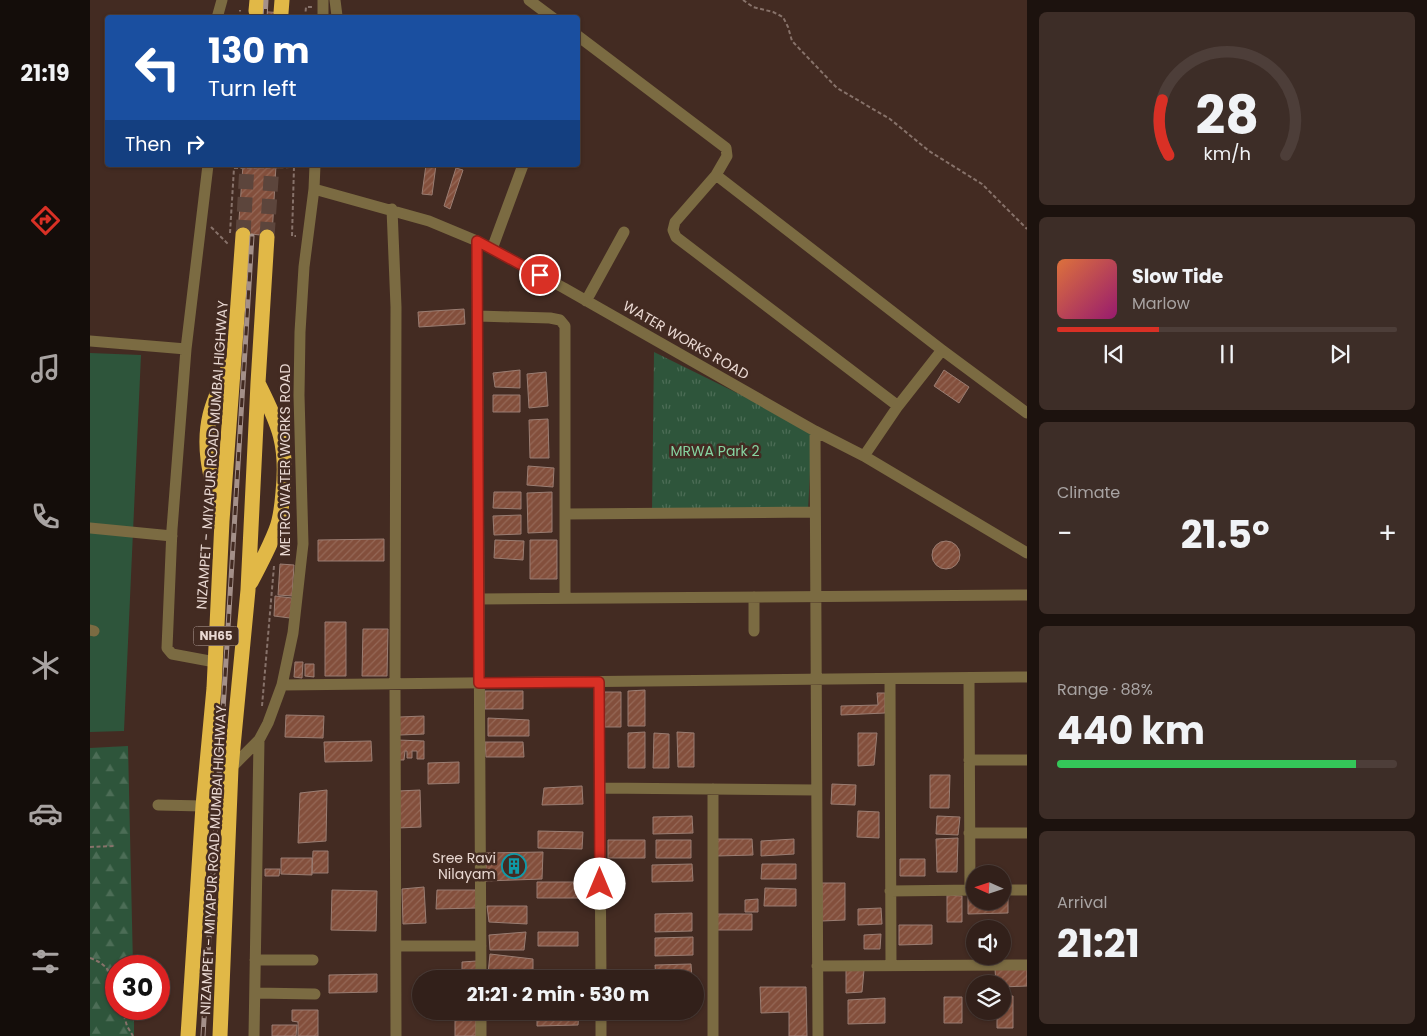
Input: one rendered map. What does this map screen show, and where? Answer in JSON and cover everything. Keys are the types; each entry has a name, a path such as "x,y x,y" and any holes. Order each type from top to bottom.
{"highway":[{"name":"NIZAMPET - MIYAPUR ROAD MUMBAI HIGHWAY","path":"188,1036 243,236"},
{"name":"NIZAMPET - MIYAPUR ROAD MUMBAI HIGHWAY","path":"220,1036 231,768 248,590 267,237"},
{"path":"222,521 207,464 206,443 210,414 235,352"},
{"path":"248,590 277,528 285,475 284,446 276,420 258,383"}],"street":[{"path":"218,15 222,0"},
{"path":"323,0 323,15"},
{"path":"335,0 337,15"},
{"path":"529,0 549,15"},
{"path":"580,38 726,148 727,156 716,175 675,222 673,230 676,237 898,406"},
{"path":"208,167 186,350 172,536 167,648 172,654 215,662"},
{"name":"METRO WATER WORKS ROAD","path":"231,768 259,740 268,723 282,685 293,633 302,544 299,395 300,332 304,267 314,190 315,167"},
{"path":"492,249 522,167"},
{"path":"716,175 942,350 1027,413"},
{"name":"WATER WORKS ROAD","path":"314,190 429,220 477,241 586,300 815,431 864,456 1027,554"},
{"path":"392,210 396,308 396,1036"},
{"path":"586,300 624,232"},
{"path":"477,241 481,970"},
{"path":"478,316 550,318 560,320 565,326 565,598"},
{"path":"90,342 186,350"},
{"path":"864,456 898,406 942,350"},
{"path":"815,431 818,1036"},
{"path":"566,514 815,512"},
{"path":"90,528 172,536"},
{"path":"479,599 1027,595"},
{"path":"754,597 754,631"},
{"path":"282,685 1027,677"},
{"path":"969,678 971,865"},
{"path":"890,679 891,965"},
{"path":"599,682 601,970"},
{"path":"254,1036 259,740"},
{"path":"969,760 1027,760"},
{"path":"600,788 816,790"},
{"path":"713,789 713,1036"},
{"path":"158,804 203,806"},
{"path":"969,833 1027,833"},
{"path":"890,891 966,890"},
{"path":"1011,890 1027,890"},
{"path":"397,946 481,946"},
{"path":"255,960 313,960"},
{"path":"817,966 1027,965"},
{"path":"255,993 315,994"},
{"path":"481,1020 481,1036"},
{"path":"601,1020 601,1036"}],"path":[{"path":"743,0 753,7 773,12 783,17 792,41 837,88 890,119 929,151 982,184 1027,229"},
{"path":"305,15 306,7 313,7"},
{"path":"240,10 240,15"},
{"path":"202,219 229,245 234,168 294,167 292,236"},
{"path":"90,847 114,846"},
{"path":"90,958 105,966"},
{"path":"125,1020 133,1036"}],"green space":[{"name":"MRWA Park 2","path":"654,352 812,430 808,512 652,513"},
{"path":"90,353 141,355 124,731 90,732"},
{"path":"128,746 133,955 105,955 105,1020 134,1020 134,1036 90,1036 90,748"}],"building":[{"path":"252,11 286,13 286,15 251,15"},
{"path":"243,167 276,167 272,236 238,233"},
{"path":"426,167 436,167 432,195 422,194"},
{"path":"456,168 463,170 450,209 444,206"},
{"path":"464,309 465,324 419,327 418,312"},
{"path":"520,370 520,388 495,387 493,373"},
{"path":"944,370 969,387 959,403 934,386"},
{"path":"546,372 548,406 529,408 527,374"},
{"path":"493,395 520,395 520,412 493,412"},
{"path":"548,419 549,458 530,458 529,420"},
{"path":"528,466 554,468 553,487 527,485"},
{"path":"494,492 521,492 521,509 493,508"},
{"path":"552,492 552,532 528,533 527,493"},
{"path":"521,515 521,534 494,535 493,516"},
{"path":"384,539 384,561 318,561 318,540"},
{"path":"495,540 524,541 523,560 494,558"},
{"path":"530,540 557,540 557,579 530,579"},
{"path":"946,541 956,545 960,555 956,565 946,569 936,565 932,555 936,545"},
{"path":"280,564 294,565 292,596 278,595"},
{"path":"275,596 292,598 290,618 274,616"},
{"path":"325,622 346,622 346,676 325,676"},
{"path":"363,629 388,629 387,676 362,676"},
{"path":"295,662 303,662 302,678 294,677"},
{"path":"305,664 314,664 314,677 305,676"},
{"path":"645,690 645,726 628,726 628,691"},
{"path":"485,691 523,691 523,709 485,709"},
{"path":"604,692 621,692 621,727 605,727"},
{"path":"877,693 885,693 885,713 841,715 841,706 878,705"},
{"path":"286,715 324,716 323,738 285,737"},
{"path":"424,716 424,734 400,735 399,717"},
{"path":"488,718 529,720 529,736 488,736"},
{"path":"645,732 645,768 628,768 628,733"},
{"path":"677,732 694,733 694,767 678,767"},
{"path":"654,733 669,734 669,768 653,768"},
{"path":"858,733 877,733 874,765 858,766"},
{"path":"398,740 424,741 424,759 417,759 417,751 412,751 412,758 407,758 407,751 405,751 404,760 398,760"},
{"path":"371,741 372,761 325,762 324,742"},
{"path":"485,742 523,742 524,757 486,757"},
{"path":"459,762 459,783 428,784 428,763"},
{"path":"930,775 950,775 949,808 930,808"},
{"path":"832,784 856,785 855,805 831,804"},
{"path":"582,786 583,804 542,805 544,788"},
{"path":"327,790 326,841 298,843 300,793"},
{"path":"420,790 421,827 398,828 398,791"},
{"path":"858,811 879,812 879,838 857,837"},
{"path":"692,816 693,833 653,834 653,817"},
{"path":"937,816 960,817 958,835 936,834"},
{"path":"538,831 583,832 582,849 538,848"},
{"path":"958,838 957,872 937,872 936,839"},
{"path":"717,839 752,839 753,855 717,856"},
{"path":"794,839 794,854 761,856 761,841"},
{"path":"608,840 645,840 645,858 608,858"},
{"path":"656,840 691,840 691,858 656,858"},
{"path":"313,851 328,851 328,873 312,873"},
{"name":"Sree Ravi Nilayam","path":"543,852 542,879 486,881 486,853"},
{"path":"281,858 312,858 312,875 281,874"},
{"path":"900,859 925,859 925,876 900,876"},
{"path":"692,864 693,881 652,882 652,865"},
{"path":"762,864 796,864 796,879 761,879"},
{"path":"265,869 280,869 279,876 265,876"},
{"path":"537,882 579,882 579,898 537,898"},
{"path":"822,883 845,883 845,920 822,921"},
{"path":"424,887 426,923 403,924 402,889"},
{"path":"765,888 796,889 796,906 764,906"},
{"path":"332,890 377,891 376,931 331,930"},
{"path":"437,890 478,890 477,908 436,909"},
{"path":"947,895 962,896 962,922 947,922"},
{"path":"758,899 758,912 745,912 745,900"},
{"path":"487,906 527,906 527,924 489,922"},
{"path":"881,908 882,924 858,925 858,909"},
{"path":"968,910 1008,910 1008,913 968,914"},
{"path":"692,913 692,931 655,932 655,914"},
{"path":"717,914 752,914 752,930 717,930"},
{"path":"899,925 932,925 932,944 899,945"},
{"path":"526,932 524,950 490,950 489,935"},
{"path":"538,932 578,932 578,946 538,946"},
{"path":"881,934 880,949 864,949 864,935"},
{"path":"693,937 693,955 655,956 655,938"},
{"path":"490,954 533,959 533,970 488,970"},
{"path":"477,961 478,969 462,970 462,962"},
{"path":"691,964 691,970 655,970 655,965"},
{"path":"1027,968 1027,986 1011,987 1011,975 995,975 995,969"},
{"path":"846,969 864,970 862,992 846,993"},
{"path":"377,974 377,992 329,993 329,975"},
{"path":"760,987 806,987 807,1036 789,1036 789,1012 761,1013"},
{"path":"1011,996 1013,996 1013,1028 997,1028 997,1020 1011,1020"},
{"path":"944,997 962,997 962,1023 944,1023"},
{"path":"885,998 885,1023 848,1024 848,1000"},
{"path":"292,1010 318,1010 318,1036 298,1036 298,1022 292,1021"},
{"path":"455,1020 476,1020 476,1036 455,1036"},
{"path":"537,1020 578,1020 578,1025 537,1026"},
{"path":"272,1025 297,1025 296,1036 272,1036"}],"tunnel":[{"path":"243,235 247,167"},
{"path":"267,237 272,167"}],"railway":[{"path":"265,15 266,0"},
{"path":"203,1036 252,236"}],"place":[{"name":"Sree Ravi Nilayam","path":"514,866"}],"route":[{"path":"540,275 477,241 479,683 599,682 600,884"}]}
